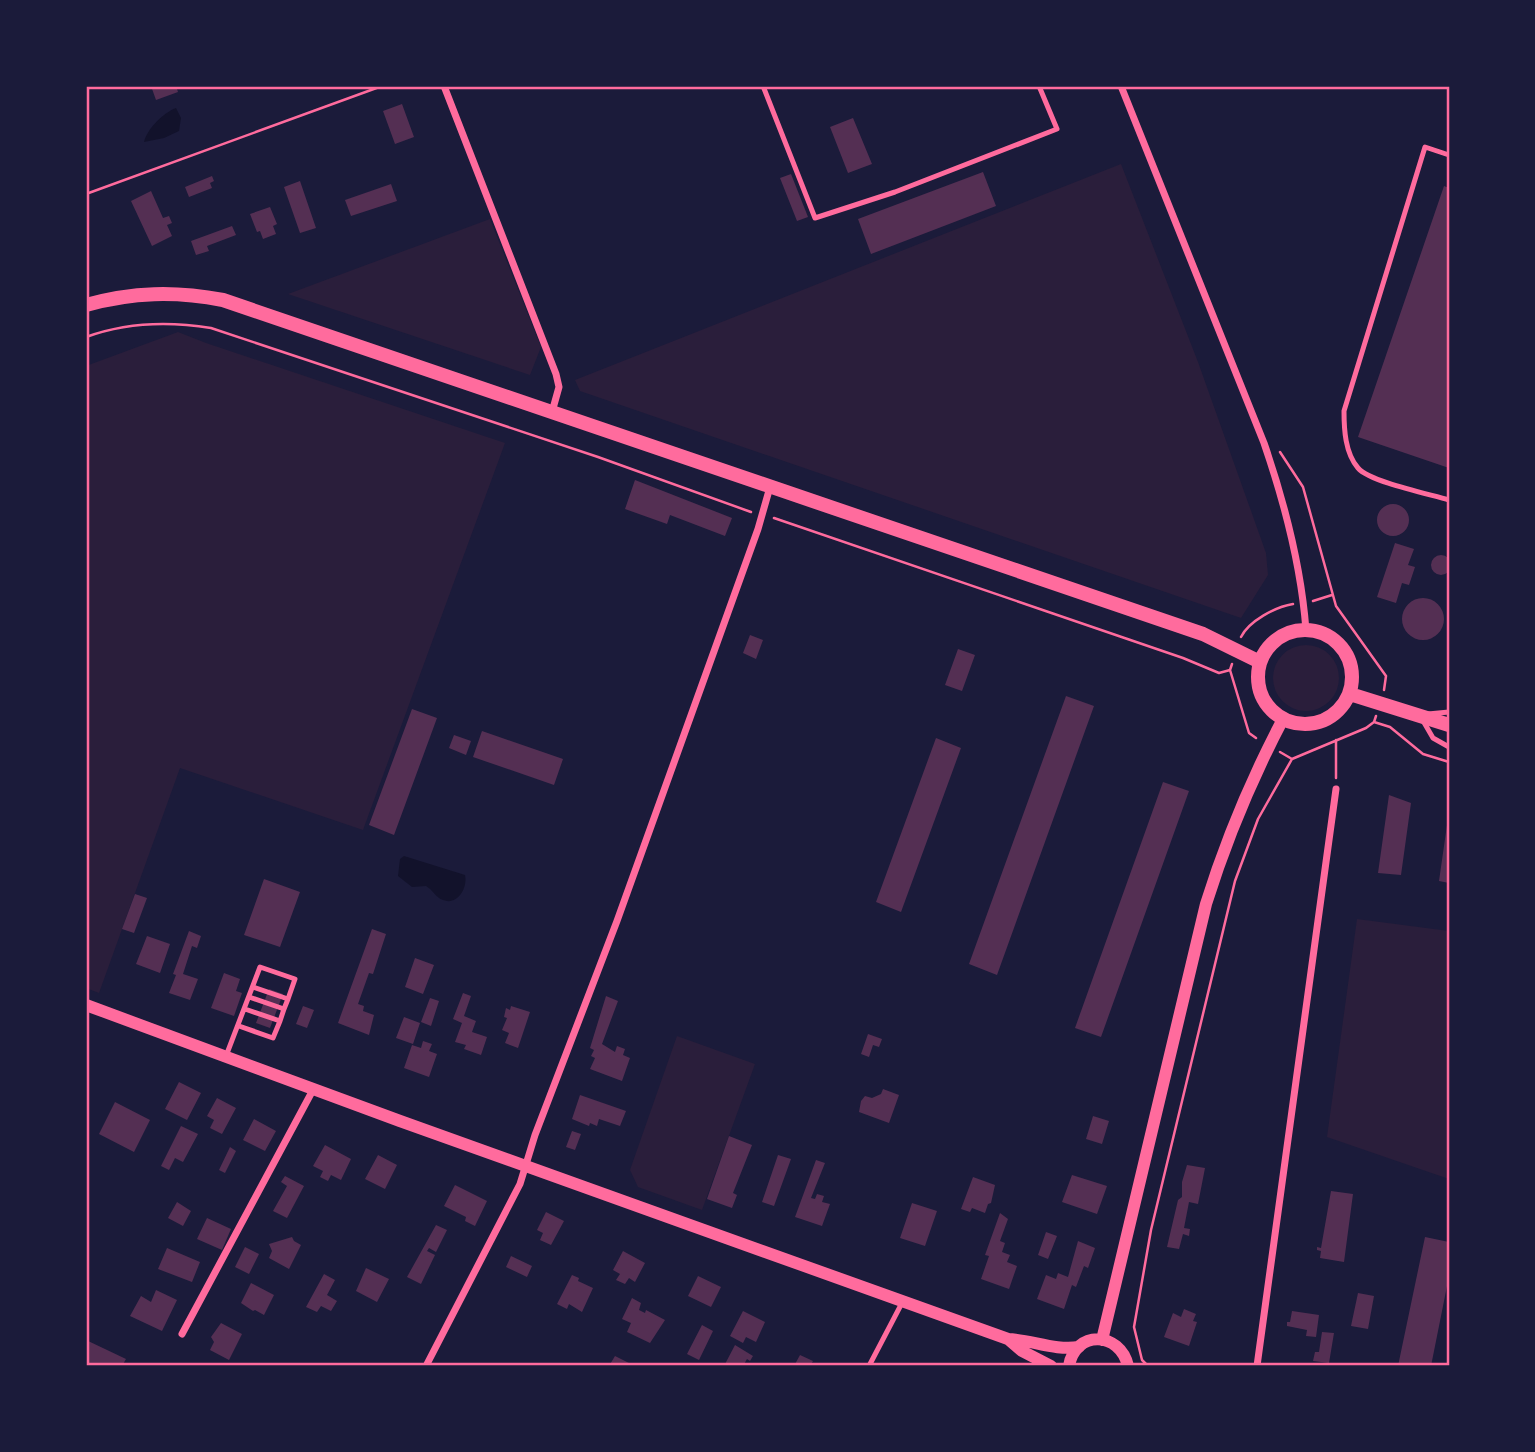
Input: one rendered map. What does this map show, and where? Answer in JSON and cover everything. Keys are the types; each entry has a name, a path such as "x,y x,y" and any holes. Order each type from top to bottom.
{"main road":[{"path":"86,305 114,297 158,292 223,300 1203,634 1260,662"},
{"path":"1306,630 1320,633 1334,641 1345,653 1351,668 1350,694 1338,711 1326,719 1304,724 1283,719 1271,710 1262,697 1258,682 1260,662 1275,641 1289,633 1306,630"},
{"path":"1350,694 1449,725"}],"street":[{"path":"444,86 556,374 559,387 552,413"},
{"path":"1121,86 1280,489 1294,543 1306,630"},
{"path":"426,1366 520,1184 535,1135 617,921 770,487"},
{"path":"1102,1340 1206,904 1223,850 1283,719"},
{"path":"1256,1366 1336,789"},
{"path":"86,1005 1008,1339 1027,1339 1065,1349 1079,1347 1093,1340 1102,1340 1122,1350 1128,1366"},
{"path":"182,1334 314,1088"},
{"path":"1008,1339 1022,1351 1051,1366"},
{"path":"1069,1366 1079,1347"}],"lane":[{"path":"763,86 816,218 895,192 1057,129 1039,86"},
{"path":"1449,155 1425,147 1344,411 1343,432 1357,467 1368,476 1449,500"},
{"path":"1449,712 1420,715 1433,738 1449,747"},
{"path":"226,1056 260,967 295,979 273,1038 239,1026"},
{"path":"253,987 288,999"},
{"path":"249,997 284,1009"},
{"path":"245,1009 280,1021"},
{"path":"869,1366 903,1301"}],"path":[{"path":"86,194 382,86"},
{"path":"86,337 119,327 144,324 211,328 598,457 750,512 1183,658 1219,673 1230,670 1249,733"},
{"path":"1264,443 1275,445 1303,486 1336,606 1386,676 1387,683"},
{"path":"1319,601 1332,595"},
{"path":"1242,633 1279,607 1289,605"},
{"path":"1148,1366 1142,1360 1134,1327 1151,1230 1235,881 1258,819 1292,759 1366,729 1374,722 1390,727 1423,754 1449,762"},
{"path":"1336,740 1336,789"}],"shaded area":[{"path":"176,108 181,118 179,131 164,138 144,142 156,122"},
{"path":"1121,164 1198,362 1266,553 1268,575 1241,618 580,391 575,380"},
{"path":"490,219 541,347 530,375 288,294"},
{"path":"178,332 505,443 363,830 180,768 99,993 86,988 86,366"},
{"path":"1300,645 1312,645 1324,650 1334,660 1339,678 1337,691 1324,706 1312,711 1300,711 1288,706 1278,696 1273,684 1273,672 1278,660 1288,650"},
{"path":"404,856 465,875 461,894 448,901 438,898 426,886 412,887 398,876 400,859"},
{"path":"1357,919 1449,931 1449,1179 1327,1137"},
{"path":"677,1036 755,1064 702,1210 638,1187 630,1170"}],"building":[{"path":"151,86 176,86 178,92 156,100"},
{"path":"402,104 414,137 395,144 383,111"},
{"path":"853,118 872,164 848,173 830,127"},
{"path":"983,172 996,206 871,254 858,219"},
{"path":"791,174 808,217 797,221 780,178"},
{"path":"212,176 212,188 189,197 185,187"},
{"path":"300,181 316,228 300,233 284,187"},
{"path":"391,184 397,201 351,216 345,200"},
{"path":"1444,186 1449,188 1449,468 1358,437"},
{"path":"151,191 163,218 169,216 172,223 167,225 172,236 152,246 131,201"},
{"path":"270,207 277,224 273,226 276,234 263,239 250,214"},
{"path":"232,226 236,235 207,246 209,251 196,255 191,241"},
{"path":"635,480 732,518 725,536 670,515 667,524 625,509"},
{"path":"1393,504 1404,509 1409,520 1404,531 1393,536 1382,531 1377,520 1382,509"},
{"path":"1395,543 1414,549 1408,565 1415,567 1409,585 1402,583 1396,603 1377,597"},
{"path":"1441,555 1448,558 1451,565 1448,572 1441,575 1434,572 1431,565 1434,558"},
{"path":"1423,598 1438,604 1444,619 1438,634 1423,640 1408,634 1402,619 1408,604"},
{"path":"750,635 763,640 756,659 743,653"},
{"path":"958,649 975,655 962,691 945,685"},
{"path":"1066,696 1094,706 997,975 969,964"},
{"path":"412,709 437,718 394,835 369,825"},
{"path":"482,731 563,759 554,785 473,757"},
{"path":"454,735 471,741 466,755 449,748"},
{"path":"936,738 961,748 901,912 876,902"},
{"path":"1163,782 1189,791 1101,1037 1075,1028"},
{"path":"1389,795 1411,803 1401,875 1378,873"},
{"path":"1449,819 1449,883 1439,881"},
{"path":"264,879 300,892 280,947 244,935"},
{"path":"135,894 147,898 134,933 122,929"},
{"path":"372,929 386,934 373,974 369,973 358,1004 364,1006 363,1011 374,1015 369,1035 338,1023"},
{"path":"189,931 201,936 197,948 192,946 183,974 198,979 190,1000 169,993"},
{"path":"147,936 170,944 160,973 136,964"},
{"path":"415,958 434,965 423,994 405,987"},
{"path":"224,973 240,979 236,991 242,993 234,1016 211,1008"},
{"path":"269,989 283,994 270,1028 256,1023"},
{"path":"463,993 471,996 464,1016 476,1021 472,1032 487,1037 481,1055 464,1049 466,1045 455,1042 462,1023 453,1019"},
{"path":"606,996 618,1001 602,1044 615,1052 617,1046 625,1049 623,1055 630,1058 622,1081 590,1069 595,1058 591,1056 594,1050 590,1048"},
{"path":"430,998 439,1001 431,1026 421,1022"},
{"path":"303,1006 314,1010 307,1028 296,1024"},
{"path":"511,1006 530,1012 518,1048 505,1043 509,1033 502,1030 507,1018 504,1017 506,1008 510,1010"},
{"path":"404,1017 420,1023 413,1044 396,1038"},
{"path":"868,1034 882,1039 879,1047 873,1045 869,1057 861,1054"},
{"path":"423,1041 432,1044 429,1051 437,1054 429,1077 404,1068 412,1045 421,1048"},
{"path":"179,1082 201,1093 187,1120 165,1109"},
{"path":"883,1089 899,1095 889,1123 859,1112 865,1096 872,1098 881,1094"},
{"path":"580,1095 626,1111 620,1126 599,1119 597,1126 590,1123 589,1126 572,1119"},
{"path":"217,1098 236,1108 222,1134 210,1128 214,1120 207,1116"},
{"path":"115,1102 150,1120 134,1152 99,1134"},
{"path":"1093,1116 1109,1121 1102,1144 1086,1139"},
{"path":"254,1119 276,1131 265,1151 243,1140"},
{"path":"181,1126 198,1134 183,1162 175,1158 169,1170 161,1166"},
{"path":"572,1131 581,1134 575,1150 566,1147"},
{"path":"729,1136 752,1145 733,1193 737,1195 732,1208 707,1199"},
{"path":"325,1145 351,1159 341,1180 331,1175 328,1181 320,1177 323,1171 313,1166"},
{"path":"230,1147 236,1151 225,1173 219,1170"},
{"path":"378,1155 397,1165 385,1189 365,1179"},
{"path":"778,1155 791,1159 774,1206 762,1202"},
{"path":"816,1160 825,1163 811,1198 815,1199 817,1194 824,1196 822,1202 830,1204 822,1226 795,1217"},
{"path":"1187,1165 1205,1168 1198,1204 1189,1202 1184,1228 1190,1229 1189,1236 1183,1234 1179,1249 1167,1247 1178,1200 1182,1197 1182,1182"},
{"path":"1072,1175 1107,1186 1097,1214 1062,1202"},
{"path":"285,1176 304,1186 287,1218 273,1211 287,1186 281,1182"},
{"path":"973,1177 995,1185 991,1203 985,1213 972,1208 970,1212 961,1209"},
{"path":"455,1185 487,1201 475,1226 465,1221 466,1217 444,1206"},
{"path":"1331,1191 1353,1194 1344,1262 1320,1258 1321,1251 1317,1250 1317,1247 1321,1248"},
{"path":"177,1202 191,1211 183,1226 168,1218"},
{"path":"912,1203 937,1211 925,1246 900,1238"},
{"path":"546,1212 564,1221 551,1245 540,1240 543,1233 537,1230"},
{"path":"1000,1213 1008,1219 1000,1241 1005,1243 1002,1252 1010,1255 1007,1262 1017,1266 1009,1289 981,1279 989,1256 985,1255"},
{"path":"207,1218 231,1229 222,1250 197,1239"},
{"path":"436,1225 447,1230 436,1252 429,1248 427,1251 435,1255 421,1284 407,1277"},
{"path":"1046,1232 1057,1236 1048,1259 1038,1255"},
{"path":"292,1237 301,1245 289,1269 269,1258 272,1251 269,1244"},
{"path":"1425,1237 1449,1242 1449,1276 1431,1366 1398,1366"},
{"path":"1078,1241 1095,1248 1088,1268 1084,1266 1076,1287 1072,1285 1064,1309 1037,1299 1046,1275 1056,1279 1058,1273 1068,1277"},
{"path":"245,1247 259,1254 249,1274 235,1267"},
{"path":"167,1248 200,1262 192,1282 158,1269"},
{"path":"623,1251 645,1263 635,1282 629,1278 625,1284 616,1280 620,1274 613,1270"},
{"path":"511,1256 532,1266 527,1277 506,1267"},
{"path":"366,1268 389,1279 377,1302 356,1291"},
{"path":"324,1274 335,1280 327,1295 337,1301 331,1311 321,1306 317,1312 306,1307"},
{"path":"572,1275 593,1288 582,1312 569,1304 567,1309 557,1304"},
{"path":"698,1276 721,1287 711,1307 688,1296"},
{"path":"251,1283 274,1295 264,1315 241,1303"},
{"path":"156,1290 177,1300 162,1331 130,1316 141,1296 151,1302"},
{"path":"1358,1293 1374,1296 1368,1329 1351,1326"},
{"path":"632,1298 641,1303 639,1310 645,1313 646,1310 665,1320 650,1343 627,1332 631,1323 622,1319"},
{"path":"1184,1309 1196,1314 1193,1321 1197,1322 1189,1346 1164,1337 1173,1313 1181,1317"},
{"path":"743,1311 765,1322 756,1342 746,1337 743,1343 730,1336"},
{"path":"1292,1311 1319,1315 1316,1337 1306,1336 1307,1330 1287,1326"},
{"path":"221,1323 242,1334 229,1360 210,1350 214,1342 211,1337"},
{"path":"702,1325 713,1331 699,1360 687,1354"},
{"path":"1322,1332 1334,1333 1329,1363 1313,1361 1315,1352 1319,1352"},
{"path":"86,1340 126,1359 122,1366 86,1366"},
{"path":"735,1345 753,1356 750,1361 747,1359 743,1366 724,1366"},
{"path":"800,1355 813,1361 810,1366 794,1366"},
{"path":"615,1356 635,1366 609,1366"}]}
